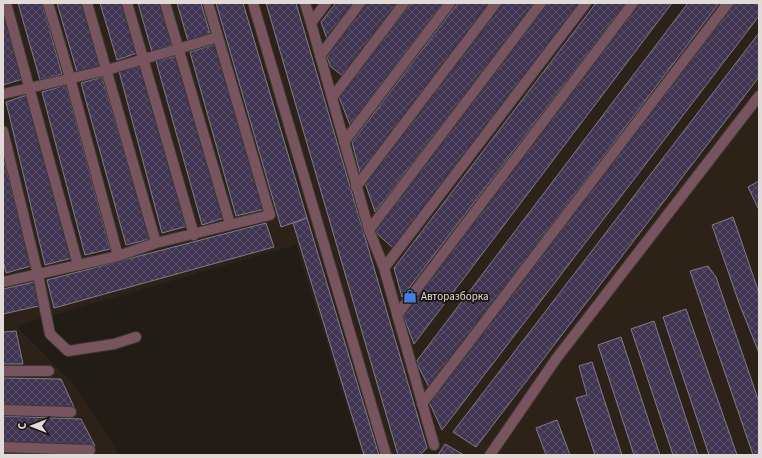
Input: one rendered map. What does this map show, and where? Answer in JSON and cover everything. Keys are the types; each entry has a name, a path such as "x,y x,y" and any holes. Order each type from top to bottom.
{"lane":[{"path":"6,3 78,265"},
{"path":"48,3 70,78 118,256"},
{"path":"88,3 156,243"},
{"path":"127,3 194,235"},
{"path":"166,3 230,224"},
{"path":"3,282 118,256 156,243 194,235 230,224 270,215 208,3"},
{"path":"253,3 386,455"},
{"path":"305,3 368,230 384,268 434,445"},
{"path":"311,23 326,3"},
{"path":"320,56 360,3"},
{"path":"332,98 404,3"},
{"path":"344,142 450,3"},
{"path":"356,187 496,3"},
{"path":"368,230 541,3"},
{"path":"384,268 586,3"},
{"path":"397,315 633,3"},
{"path":"422,404 728,3"},
{"path":"3,94 107,70 218,37"},
{"path":"490,455 556,359 759,96"},
{"path":"3,131 38,275 50,334 68,351 114,344 136,337"},
{"path":"3,371 49,372"},
{"path":"3,410 71,412"},
{"path":"3,447 90,450"}],"shaded area":[{"path":"3,3 759,3 759,455 362,455 296,245 16,326 74,385 114,445 117,455 3,455"}],"building":[{"path":"18,3 42,3 62,74 40,80"},
{"path":"57,3 82,3 100,67 77,72"},
{"path":"100,3 123,3 137,53 117,60"},
{"path":"138,3 162,3 173,44 152,52"},
{"path":"177,3 201,3 210,34 188,41"},
{"path":"216,3 243,3 307,218 281,227"},
{"path":"266,3 296,3 427,448 420,455 398,455"},
{"path":"336,3 354,3 327,39 321,22"},
{"path":"366,3 399,3 343,76 331,67 326,55"},
{"path":"411,3 443,3 350,125 339,97"},
{"path":"458,3 490,3 360,173 352,142"},
{"path":"502,3 535,3 375,212 365,183"},
{"path":"547,3 580,3 393,248 374,231"},
{"path":"596,3 626,3 402,297 394,268"},
{"path":"639,3 672,3 414,344 403,315"},
{"path":"688,3 719,3 429,387 416,362"},
{"path":"735,3 759,3 759,16 442,430 429,402"},
{"path":"3,10 23,79 3,85"},
{"path":"759,33 759,77 476,447 453,432"},
{"path":"215,44 265,209 236,216 190,52"},
{"path":"177,56 224,218 202,225 156,61"},
{"path":"142,66 188,226 162,233 119,71"},
{"path":"102,77 150,239 126,245 81,83"},
{"path":"66,85 110,249 85,255 42,92"},
{"path":"29,94 72,258 45,265 6,102"},
{"path":"3,156 31,266 6,273 3,260"},
{"path":"759,181 759,210 748,187"},
{"path":"733,217 759,293 759,353 739,303 712,225"},
{"path":"307,218 379,455 364,455 293,223"},
{"path":"266,223 274,247 54,308 47,280"},
{"path":"708,266 716,277 759,402 759,455 753,455 690,271"},
{"path":"34,282 39,306 3,314 3,289"},
{"path":"686,309 737,455 709,455 663,317"},
{"path":"654,321 698,455 673,455 631,329"},
{"path":"16,331 23,364 3,364 3,332"},
{"path":"621,337 660,455 634,455 598,345"},
{"path":"592,362 622,455 595,455 576,398 587,395 579,366"},
{"path":"3,378 61,379 74,407 3,405"},
{"path":"3,416 81,419 95,446 3,443"},
{"path":"557,420 570,455 546,455 536,428"},
{"path":"445,444 464,455 438,455"},
{"path":"3,452 68,455 3,455"}],"place":[{"name":"Авторазборка","path":"410,296"}]}
